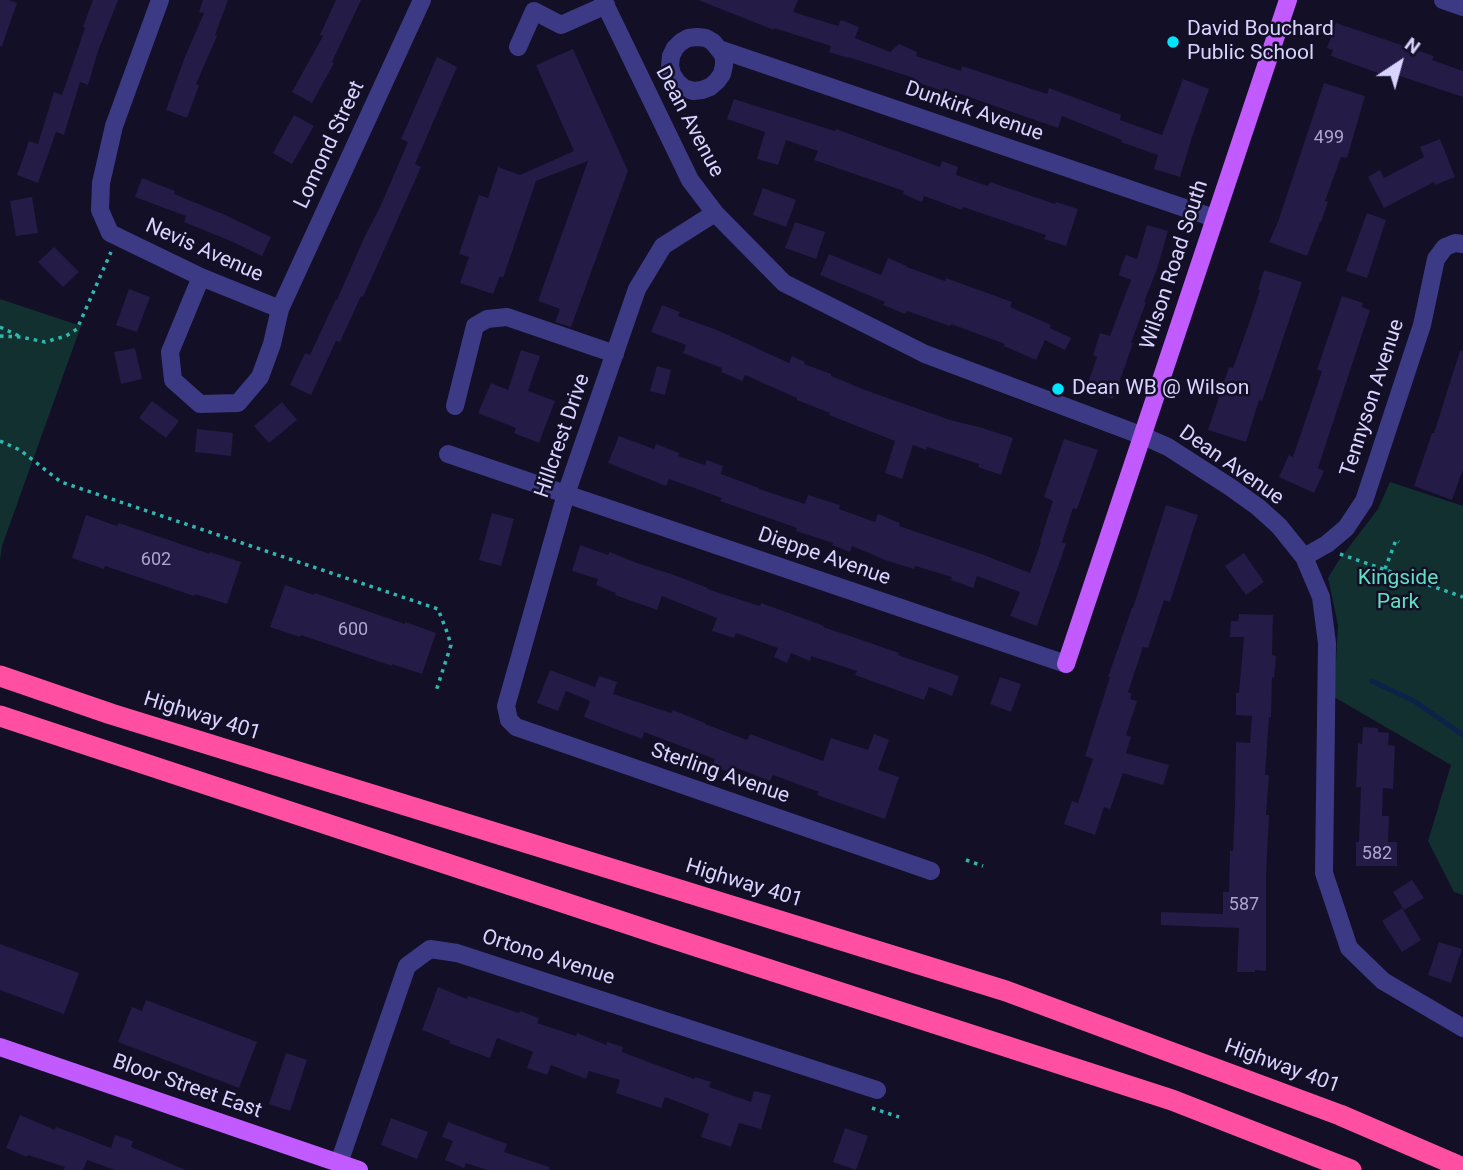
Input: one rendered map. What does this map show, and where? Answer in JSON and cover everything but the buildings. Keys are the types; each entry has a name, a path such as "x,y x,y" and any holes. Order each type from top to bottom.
{"highway":[{"name":"Highway 401","path":"0,676 111,715 1006,991 1340,1115 1463,1168"},
{"path":"0,716 1172,1100 1351,1170"},
{"path":"1172,1100 1320,1170"}],"main road":[{"name":"Wilson Road South","path":"1066,664 1288,0"},
{"name":"Bloor Street East","path":"0,1047 359,1170"}],"street":[{"path":"114,235 100,210 100,183 114,127 160,0"},
{"name":"Lomond Street","path":"281,309 422,0"},
{"path":"1443,0 1463,7"},
{"path":"518,47 534,11 561,24 604,3"},
{"name":"Dean Avenue","path":"604,3 690,180 715,213 784,282 925,354 1143,436 1179,454 1258,507 1279,526 1304,557 1321,597 1327,643 1324,873 1349,948 1383,981 1463,1028"},
{"name":"Dunkirk Avenue","path":"719,49 1214,218"},
{"name":"Hillcrest Drive","path":"506,706 566,494 637,289 663,246 715,213"},
{"name":"Nevis Avenue","path":"114,235 201,277 281,309"},
{"name":"Tennyson Avenue","path":"1304,557 1327,544 1346,528 1364,501 1422,325 1436,259 1445,247 1455,243 1463,244"},
{"path":"201,277 170,352 173,380 200,404 237,403 260,377 281,309"},
{"path":"455,406 475,326 487,319 507,317 615,354"},
{"name":"Dieppe Avenue","path":"448,454 1066,664"},
{"name":"Sterling Avenue","path":"506,706 509,720 516,727 931,872"},
{"name":"Ortono Avenue","path":"339,1163 407,966 430,949 457,953 877,1090"}],"path":[{"path":"0,336 45,342 66,336 77,329 114,235"},
{"path":"0,327 21,337"},
{"path":"0,441 20,450 61,482 438,609 450,645 436,691"},
{"path":"1385,569 1396,540 1399,542"},
{"path":"1327,544 1337,553 1463,597"},
{"path":"966,860 983,866"}],"green space":[{"path":"0,299 81,326 2,546 0,560"},
{"name":"Kingside Park","path":"1390,482 1463,506 1463,895 1454,892 1428,841 1451,765 1334,697 1338,625 1328,578 1378,509"}],"waterway":[{"path":"1372,681 1414,701 1463,735"}],"place":[{"name":"David Bouchard Public School","path":"1173,42"},
{"name":"Dean WB @ Wilson","path":"1058,389"}]}
